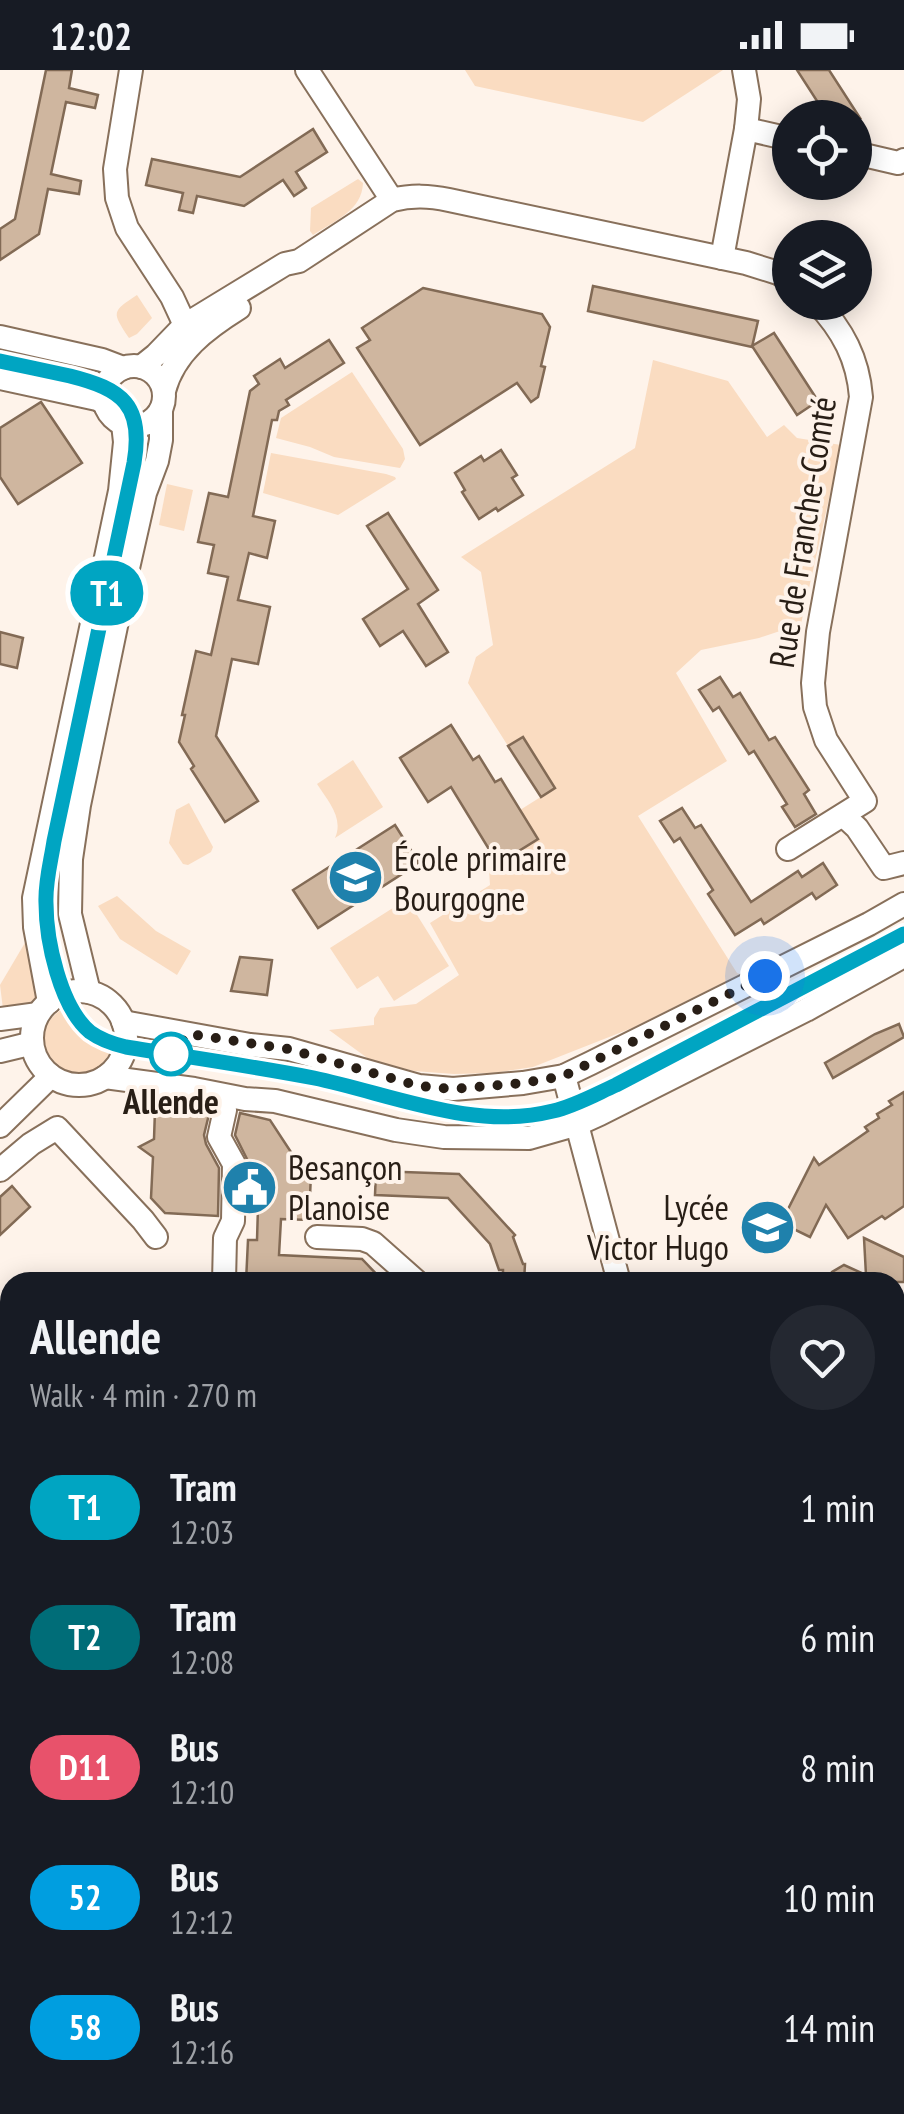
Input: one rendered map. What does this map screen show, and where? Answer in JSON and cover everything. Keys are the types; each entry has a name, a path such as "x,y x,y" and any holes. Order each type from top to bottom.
{"street":[{"path":"131,70 116,153 117,198 128,228 185,325 184,344 151,422 123,424 105,403 109,380 156,355 185,325 285,264 299,261 392,200 426,196 772,271"},
{"path":"308,70 392,200"},
{"path":"722,258 746,130 748,99 744,70"},
{"path":"746,130 772,135"},
{"path":"872,156 898,163 904,160"},
{"path":"179,357 217,324 294,275 299,261"},
{"name":"Rue de Franche-Comté","path":"831,320 851,350 860,375 861,397 818,632 814,683 815,707 826,740 865,801 844,816"},
{"path":"0,337 154,374 162,400 157,461 132,549 71,858 70,914 89,992"},
{"path":"0,378 105,403"},
{"path":"0,1019 44,1008 65,993 89,992 115,1008 123,1022 126,1047 115,1069 106,1077 78,1086 50,1076 32,1046 34,1024 44,1008 34,898 120,492 123,424"},
{"path":"788,849 844,816 884,868 904,863"},
{"path":"123,1022 288,1049 419,1086 453,1089 523,1083 564,1076 904,904"},
{"path":"106,1077 275,1102 444,1137 529,1138 578,1124 806,1010 904,956"},
{"path":"0,1052 32,1046"},
{"path":"31,1144 4,1122 50,1076"},
{"path":"564,1076 616,1272"},
{"path":"224,1272 225,1238 233,1221 234,1164 218,1137 225,1110"},
{"path":"0,1170 57,1128 156,1237"},
{"path":"316,1236 373,1243 406,1272"}],"shaded area":[{"path":"465,70 723,70 643,122 475,86"},
{"path":"358,179 363,183 358,201 338,220 313,235 311,208"},
{"path":"137,295 152,318 129,338 117,313"},
{"path":"653,360 728,381 767,437 784,425 797,438 841,445 801,624 701,650 676,673 727,761 638,816 740,974 632,1028 533,1067 454,1074 414,1071 370,1060 329,1030 374,1025 380,1008 416,1004 459,975 430,923 490,885 489,870 538,839 520,810 555,788 508,746 468,683 476,657 493,645 481,572 461,557 635,448"},
{"path":"352,372 403,449 405,459 400,468 334,457 276,438 281,418"},
{"path":"271,453 396,479 338,515 263,493"},
{"path":"167,484 193,490 184,531 159,525"},
{"path":"353,760 383,807 335,838 336,817 317,784"},
{"path":"189,803 213,847 188,865 183,864 169,843 176,810"},
{"path":"117,896 156,931 191,951 177,975 120,939 98,906"},
{"path":"407,899 449,966 394,1001 378,976 357,989 330,948"},
{"path":"29,936 39,995 28,1004 3,1009 0,985"},
{"path":"68,1006 84,1031 112,1049 98,1067 83,1073 68,1071 55,1062 47,1049 45,1034 51,1019"}],"building":[{"path":"46,70 72,70 69,88 98,95 95,108 66,102 51,174 81,181 79,194 48,189 39,234 0,260 0,229 15,219"},
{"path":"797,70 829,70 848,100 816,100"},
{"path":"313,129 327,152 296,172 306,188 294,196 283,180 244,206 197,196 193,213 179,210 183,193 146,185 152,159 240,177"},
{"path":"593,286 758,321 752,347 588,311"},
{"path":"423,288 542,314 550,327 538,397 531,402 517,383 420,445 357,348 370,340 362,328"},
{"path":"774,333 818,401 797,415 752,346"},
{"path":"329,340 344,363 286,400 289,405 279,411 277,420 272,420 253,516 275,521 267,558 249,553 238,600 270,607 258,664 232,659 216,736 258,801 225,822 191,769 194,766 179,742 196,651 211,655 228,577 208,573 214,545 198,542 209,493 228,497 250,391 259,384 254,376 280,359 285,368"},
{"path":"41,402 82,463 18,504 0,477 0,428"},
{"path":"501,450 517,475 512,478 523,495 479,519 455,473 481,456 484,461"},
{"path":"388,513 438,590 418,604 448,652 426,666 403,631 380,646 363,619 408,589 367,526"},
{"path":"0,632 23,638 17,668 0,664"},
{"path":"720,677 733,697 740,693 769,740 775,737 809,790 804,794 816,814 795,827 782,807 787,804 754,751 749,754 719,707 713,711 699,690"},
{"path":"451,725 473,760 479,756 495,782 501,779 538,839 498,864 451,787 428,802 400,758"},
{"path":"523,737 555,788 541,797 508,746"},
{"path":"682,808 695,828 701,825 751,902 798,871 802,877 823,863 837,885 816,899 812,893 764,924 761,919 735,935 708,894 713,890 680,838 674,842 660,821"},
{"path":"395,825 419,863 318,928 293,890"},
{"path":"240,957 272,960 267,995 231,991"},
{"path":"899,1024 904,1037 833,1078 825,1063"},
{"path":"904,1092 904,1206 848,1238 826,1205 810,1237 781,1223 814,1158 819,1165 868,1131 865,1127 879,1118 877,1114 892,1105 889,1101"},
{"path":"155,1110 210,1110 204,1135 219,1168 218,1216 165,1213 151,1198 153,1157 139,1147 154,1139"},
{"path":"240,1113 270,1120 304,1172 311,1173 309,1220 281,1219 279,1255 362,1259 374,1272 246,1272 248,1240 257,1240 258,1207 248,1207 249,1163 235,1135"},
{"path":"376,1171 459,1174 515,1235 525,1272 499,1270 490,1244 448,1198 375,1195"},
{"path":"12,1186 30,1207 0,1235 0,1197"},
{"path":"864,1238 904,1257 904,1272 866,1272"},
{"path":"844,1265 859,1272 832,1272"}],"tram line":[{"path":"0,353 109,380 136,404 144,425 144,458 54,895 55,927 68,981 84,1012 103,1031 139,1042 302,1069 451,1105 519,1109 563,1099 606,1082 904,925"},
{"name":"T1","path":"0,361 106,386 123,399 136,426 138,443 47,882 47,923 60,979 82,1023 100,1038 126,1047 314,1078 458,1113 492,1118 526,1116 552,1112 616,1085 904,934"}],"place":[{"name":"École primaire Bourgogne","path":"355,878"},
{"name":"Allende","path":"171,1054"},
{"name":"Besançon Planoise","path":"249,1187"},
{"name":"Lycée Victor Hugo","path":"768,1227"}],"route":[{"path":"171,1054 189,1034 288,1049 419,1086 453,1089 523,1083 564,1076 765,976"}]}
